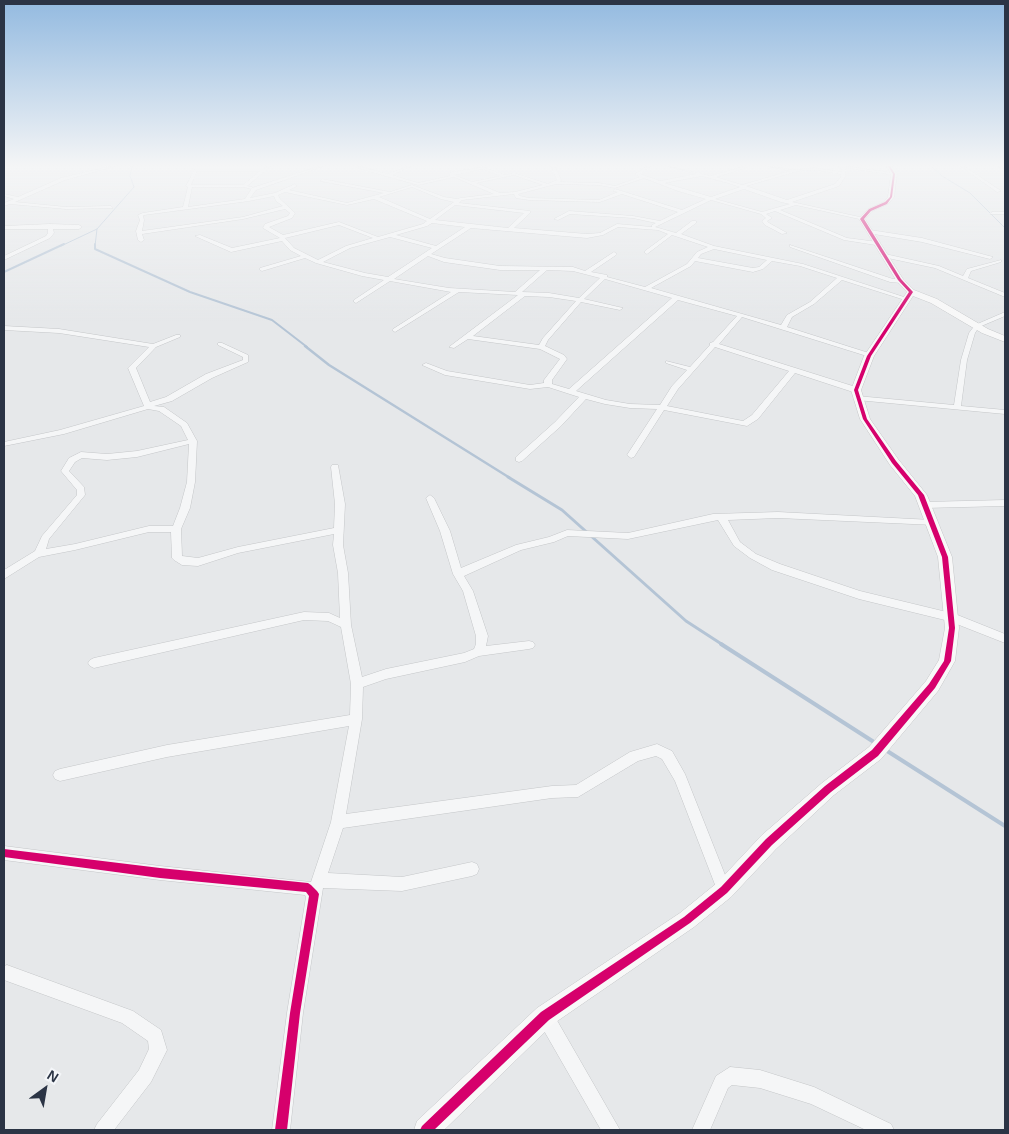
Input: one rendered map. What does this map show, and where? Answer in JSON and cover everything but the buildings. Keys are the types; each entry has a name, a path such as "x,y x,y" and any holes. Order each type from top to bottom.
{"street":[{"path":"141,219 141,240"},
{"path":"140,232 236,219"},
{"path":"284,219 267,225 266,228 283,238 292,249 318,262 390,280 457,291 520,294 580,300 620,308"},
{"path":"426,219 509,230 594,236 617,225 652,228 675,233 713,247 772,258 841,278 906,291 934,301 1005,339"},
{"path":"318,262 348,247 389,234 420,227 434,219"},
{"path":"509,230 521,219"},
{"path":"643,219 659,222"},
{"path":"652,228 665,219"},
{"path":"767,219 764,220 767,224 784,233"},
{"path":"798,219 846,239 922,240 990,257 1005,264"},
{"path":"830,219 1005,295"},
{"path":"871,219 873,238 906,291"},
{"path":"646,252 694,222"},
{"path":"198,236 231,250 339,223 377,238"},
{"path":"4,258 48,237 51,234 50,226"},
{"path":"4,229 50,226 79,227"},
{"path":"356,301 470,226"},
{"path":"389,234 438,248"},
{"path":"973,245 988,253 990,257"},
{"path":"792,246 892,281 906,291"},
{"path":"647,288 689,265 702,251 713,247"},
{"path":"427,254 473,265 573,269 605,276 741,314 783,329 870,355"},
{"path":"587,272 614,254"},
{"path":"262,269 305,256"},
{"path":"695,259 753,270 761,268 772,258"},
{"path":"964,277 969,270 999,261"},
{"path":"452,348 520,294 545,269"},
{"path":"541,347 545,339 580,300 605,276"},
{"path":"783,329 789,316 812,303 841,278"},
{"path":"395,330 457,291"},
{"path":"426,1130 545,1016 686,920 724,890 769,842 828,789 875,753 932,686 947,660 952,628 945,557 921,495 894,462 865,419 857,394 870,355 906,291"},
{"path":"570,392 677,297"},
{"path":"630,455 661,407 690,369 741,314"},
{"path":"957,408 966,354 972,333 978,326 1005,314"},
{"path":"4,328 59,331 154,346"},
{"path":"147,406 132,368 154,346 178,336"},
{"path":"467,337 541,347 562,356 564,359 548,380 548,385"},
{"path":"4,444 61,432 169,399 209,376 246,361 246,356 220,344"},
{"path":"712,344 794,370 857,394 957,408 1005,412"},
{"path":"668,362 690,369"},
{"path":"426,365 445,373 530,387 548,385 584,396 630,406 661,407 744,424 755,417 794,370"},
{"path":"519,459 558,424 584,396"},
{"path":"147,406 161,409 184,425 193,441 191,482 185,508 176,529 177,558 182,561 198,562 238,550 339,530"},
{"path":"39,554 45,538 81,495 81,489 65,472 72,460 81,455 107,457 137,454 193,441"},
{"path":"281,1130 295,1013 316,887 338,822 356,719 357,684 346,625 343,572 338,545 340,504 335,467"},
{"path":"430,498 444,531 458,574 468,591 482,636 482,644 478,652"},
{"path":"924,504 1005,503"},
{"path":"458,574 519,546 551,540 567,533 628,536 713,517 778,515 932,523"},
{"path":"722,518 737,544 753,556 776,567 853,593 951,617 1005,639"},
{"path":"4,575 39,554 75,548 149,529 176,529"},
{"path":"94,663 304,616 329,617 346,625"},
{"path":"357,684 386,674 465,657 478,652 529,645"},
{"path":"60,775 167,752 356,719"},
{"path":"338,822 552,792 578,791 635,756 657,750 667,755 680,778 724,890"},
{"path":"4,853 160,873 308,888 402,884 472,869"},
{"path":"7,973 127,1017 155,1036 158,1050 145,1076 103,1130"},
{"path":"545,1016 610,1130"},
{"path":"701,1130 722,1082 730,1076 760,1079 814,1096 885,1130"}],"waterway":[{"path":"97,229 106,219"},
{"path":"996,219 1005,228"},
{"path":"61,246 97,229"},
{"path":"95,246 97,229"},
{"path":"4,272 64,244"},
{"path":"95,246 95,249 190,292 272,320 307,347"},
{"path":"305,346 329,365 510,478"},
{"path":"508,477 562,510 686,621 723,645"},
{"path":"721,644 877,744"},
{"path":"884,749 1005,826"}],"cycle path":[{"path":"426,1130 545,1016 687,920 724,890 769,842 828,789 875,753 932,686 947,661 952,628 945,557 921,495 894,462 865,419 856,390 869,356 911,292 900,280 862,219"},
{"path":"4,853 160,873 308,888 314,894 295,1013 281,1130"}]}
